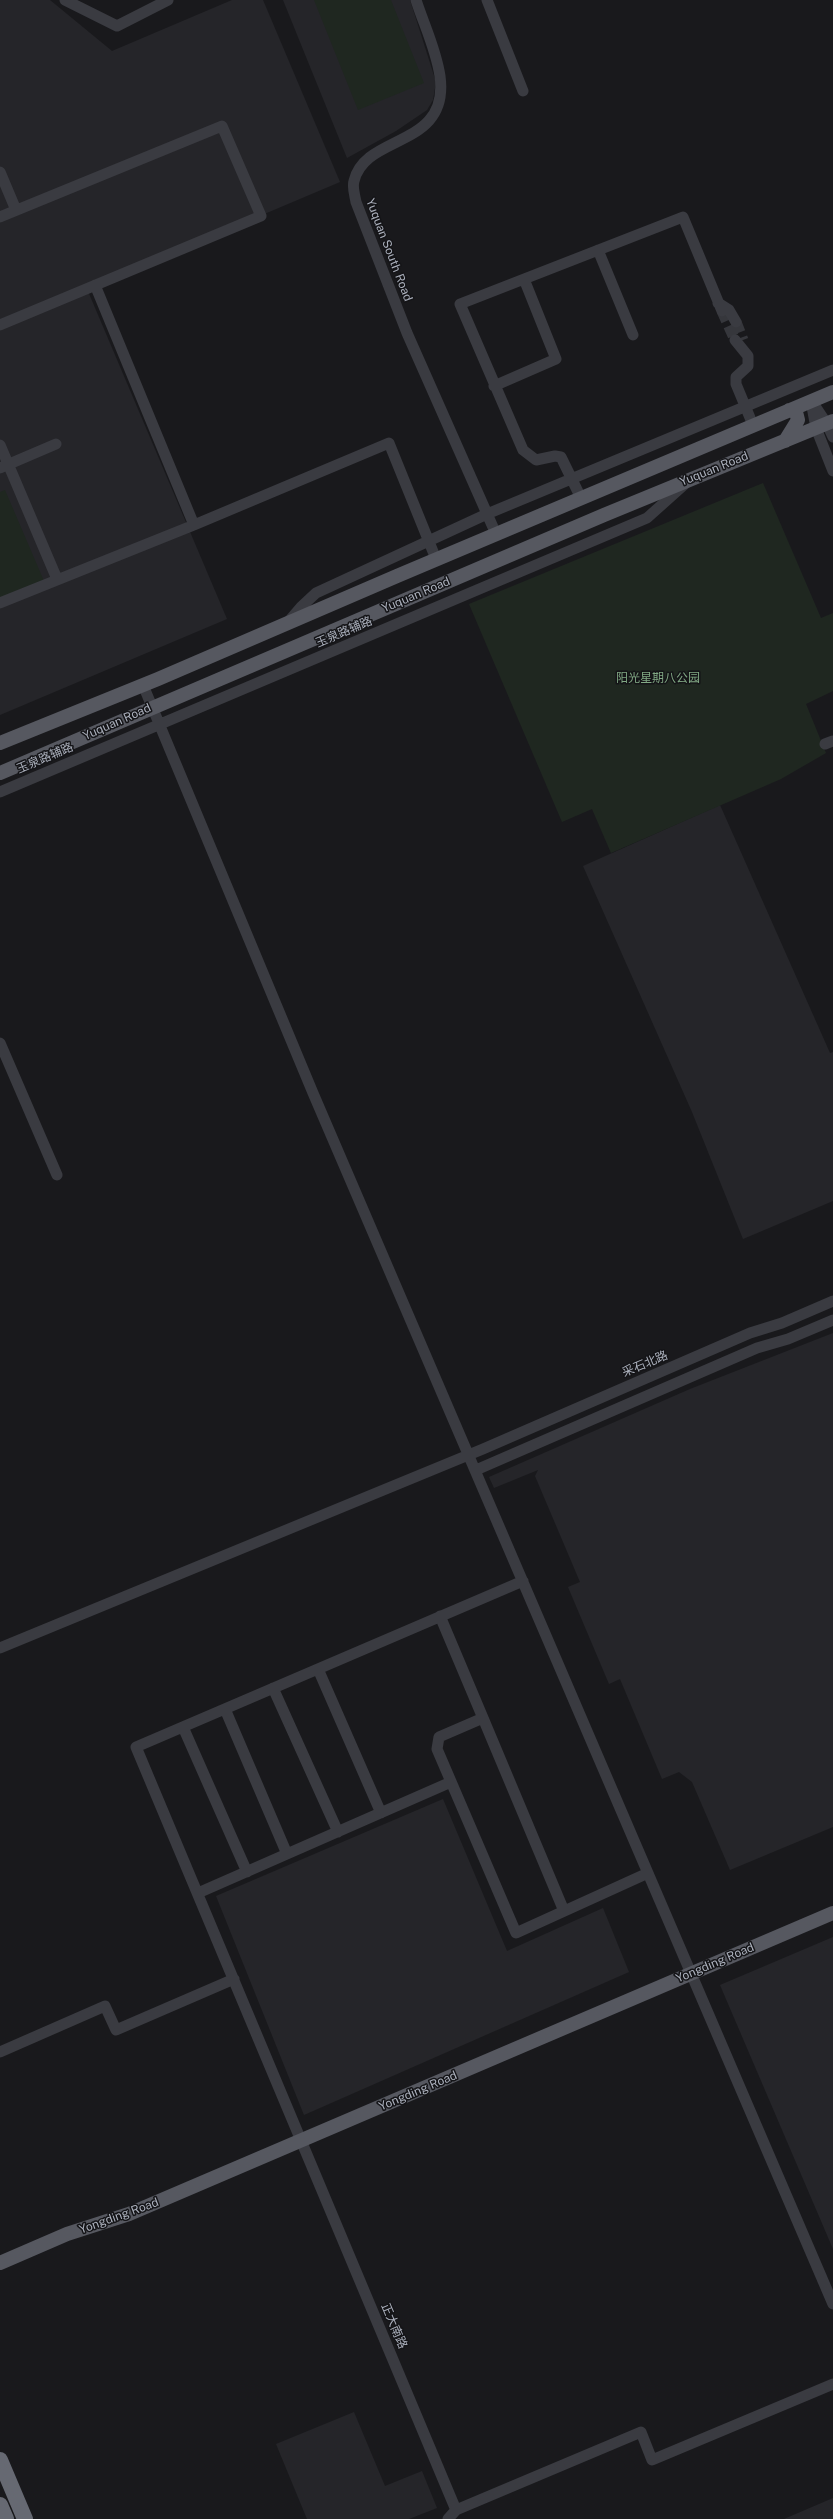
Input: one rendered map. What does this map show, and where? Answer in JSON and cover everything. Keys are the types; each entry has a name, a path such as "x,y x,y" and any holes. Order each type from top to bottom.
{"highway":[{"path":"0,2460 25,2519"},
{"path":"0,2505 6,2519"}],"main road":[{"name":"Yuquan Road","path":"0,743 173,673 289,621 833,392"},
{"path":"785,441 798,420 796,412 789,410"},
{"name":"Yuquan Road","path":"0,773 152,706 688,480 825,424"},
{"path":"173,673 170,684 175,690 183,693"},
{"name":"Yongding Road","path":"0,2263 67,2234 129,2214 303,2141 833,1913"}],"street":[{"path":"65,0 117,26 168,0"},
{"name":"Yuquan South Road","path":"416,0 434,50 440,77 439,99 430,120 420,130 374,155 361,166 354,181 356,202 407,333 496,534"},
{"path":"487,0 523,92"},
{"path":"0,217 222,126 260,216 0,325"},
{"path":"0,172 16,210"},
{"path":"581,498 561,457 555,456 536,460 528,456 494,386 460,304 684,216 720,307 729,310 736,322"},
{"path":"598,250 633,335"},
{"path":"494,386 556,359 524,279"},
{"path":"95,285 194,525"},
{"path":"741,344 748,356 748,366 736,377 736,384 753,425"},
{"path":"289,621 316,593 429,540 487,514 746,408 833,370"},
{"path":"811,401 833,437"},
{"path":"825,424 833,471"},
{"path":"0,603 194,525 389,443 436,559"},
{"path":"4,466 56,444"},
{"path":"0,445 4,466 57,579"},
{"name":"玉泉路辅路","path":"0,792 647,518 688,480"},
{"path":"143,685 313,1093 833,2304"},
{"path":"0,1043 57,1175"},
{"name":"采石北路","path":"0,1648 469,1454 750,1333 782,1323 833,1302"},
{"path":"476,1470 757,1348 788,1339 833,1320"},
{"path":"247,1872 183,1727 523,1581"},
{"path":"440,1616 564,1911"},
{"path":"318,1669 381,1813"},
{"path":"273,1688 338,1832"},
{"path":"225,1709 287,1854"},
{"path":"483,1718 439,1737 438,1749 516,1933 648,1873"},
{"name":"正大南路","path":"183,1727 136,1747 303,2141 456,2510"},
{"path":"198,1893 452,1782"},
{"path":"0,2052 105,2006 116,2030 234,1979"},
{"path":"448,2519 456,2510 641,2432 652,2460 833,2384"}],"shaded area":[{"path":"0,0 50,0 112,51 232,0 263,0 340,182 87,289 227,619 0,715"},
{"path":"283,0 410,0 436,82 433,100 427,110 396,131 347,158"},
{"path":"720,805 830,1053 833,1052 833,1201 743,1239 692,1112 583,866"},
{"path":"833,1333 833,1827 730,1870 692,1782 679,1772 662,1779 620,1679 609,1684 568,1587 580,1582 535,1476 538,1470 494,1488 489,1477 690,1389"},
{"path":"443,1799 507,1951 603,1908 629,1972 304,2115 216,1896"},
{"path":"833,1937 833,2249 720,1985"},
{"path":"354,2412 385,2486 422,2471 437,2508 409,2519 307,2519 276,2444"},
{"path":"833,2498 833,2519 784,2519"}],"green space":[{"path":"314,0 391,0 424,83 358,110"},
{"name":"阳光星期八公园","path":"763,483 821,618 833,613 833,691 806,704 826,753 781,779 611,853 592,809 562,822 469,604"},
{"path":"5,490 44,581 0,600 0,492"}],"tunnel":[{"path":"722,311 735,340"},
{"path":"736,322 743,340"}]}
